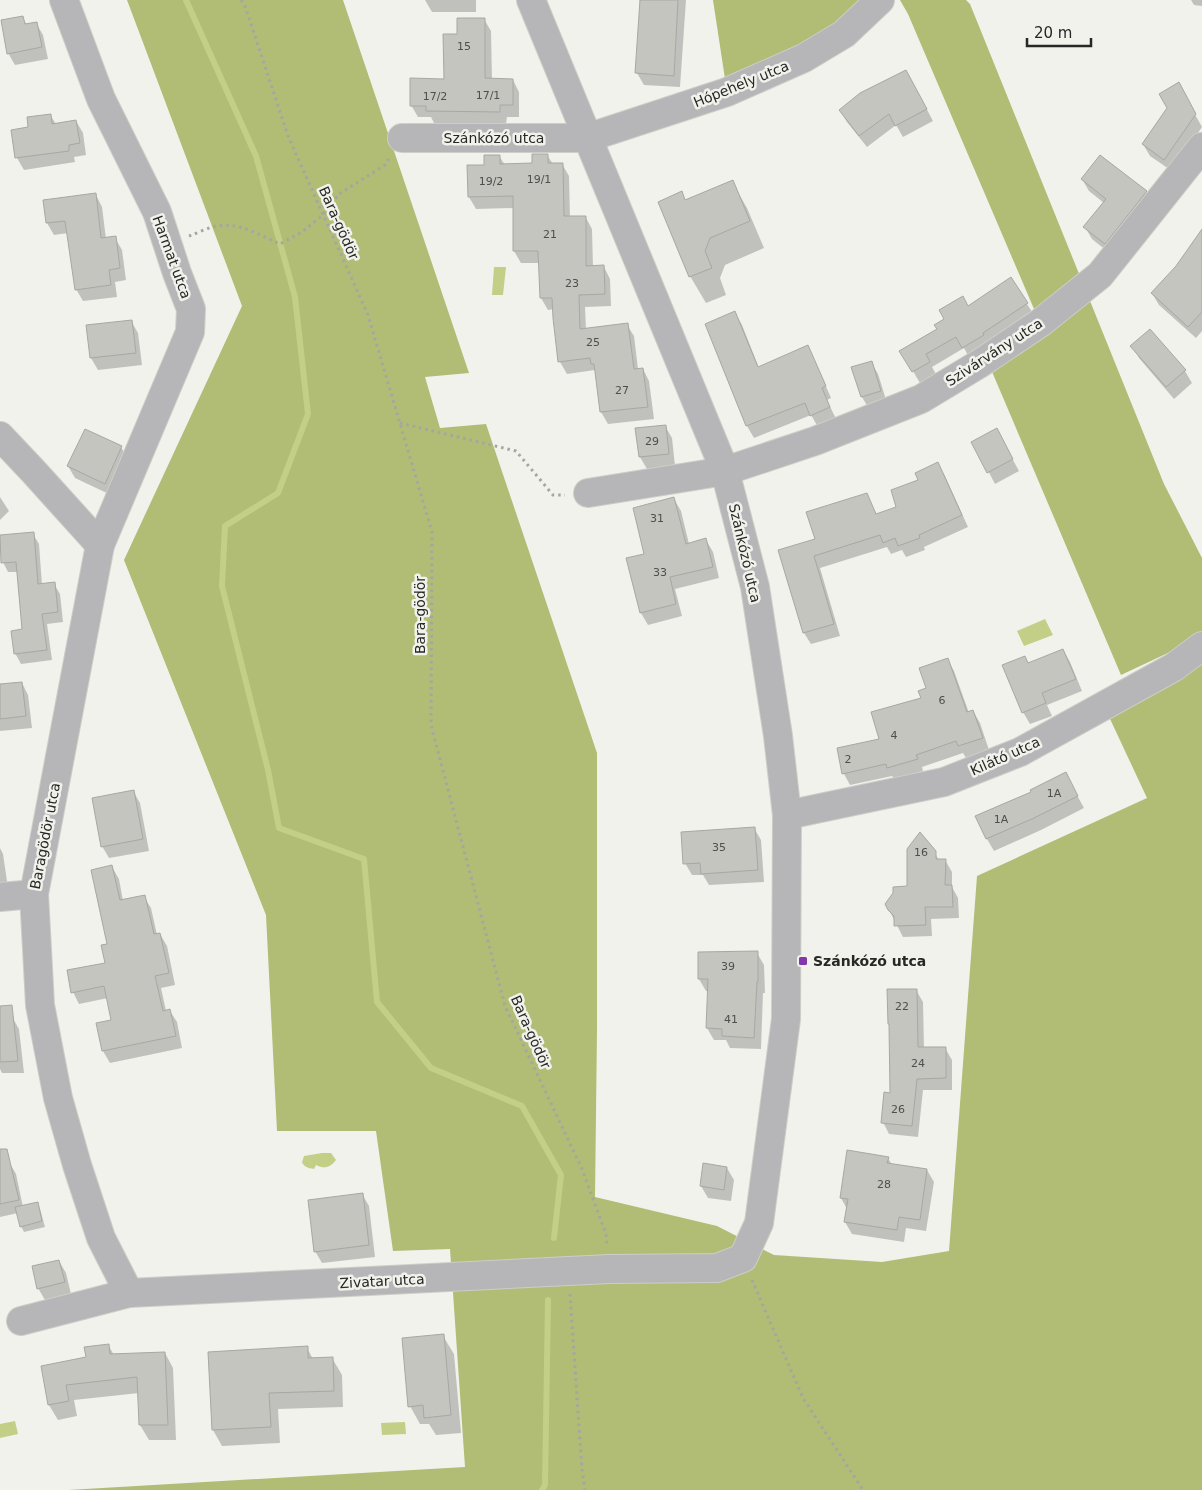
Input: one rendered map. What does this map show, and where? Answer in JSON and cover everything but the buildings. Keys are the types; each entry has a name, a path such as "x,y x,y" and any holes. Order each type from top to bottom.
{"street":[{"name":"Harmat utca","path":"64,0 101,99 156,212 191,310 190,332 100,545"},
{"name":"Szánkózó utca","path":"531,0 725,471 755,587 778,736 787,815 786,1019 759,1223 744,1258"},
{"name":"Hópehely utca","path":"587,138 727,92 804,58 844,34 880,0"},
{"name":"Szánkózó utca","path":"402,138 587,138"},
{"name":"Szivárvány utca","path":"725,471 815,441 921,399 979,364 1040,323 1100,275 1202,147"},
{"path":"0,436 100,545"},
{"path":"588,493 725,471"},
{"name":"Baragödör utca","path":"100,545 34,894 40,1005 58,1098 76,1165 101,1238 129,1294"},
{"name":"Kilátó utca","path":"787,815 944,782 1020,752 1174,667 1202,646"},
{"path":"0,897 34,894"},
{"name":"Zivatar utca","path":"21,1321 129,1294 609,1269 717,1268 744,1258"}],"path":[{"name":"Bara-gödör","path":"241,0 245,6 288,136 368,316 400,423 432,532 431,725 505,1006 582,1169 606,1234"},
{"path":"167,244 218,226 242,226 280,244 302,232 323,215 339,194 385,165 402,138"},
{"path":"400,423 516,451 553,495 588,493"},
{"path":"744,1258 803,1398 863,1490"},
{"path":"568,1272 585,1490"}],"shaded area":[{"path":"127,0 343,0 469,373 425,377 440,428 486,424 597,753 595,1197 717,1226 774,1255 882,1262 949,1251 977,876 1147,798 1104,706 1202,646 1202,1490 68,1490 465,1467 450,1249 393,1251 376,1131 277,1131 266,915 124,560 242,306"},
{"path":"713,0 877,0 727,92"},
{"path":"900,0 966,0 970,4 1164,484 1202,558 1202,637 1121,675 990,367 1040,323 908,14"},
{"path":"494,267 506,267 503,295 492,295"},
{"path":"1045,619 1053,635 1024,646 1017,631"},
{"path":"331,1153 336,1160 329,1166 322,1167 316,1165 314,1169 303,1164 304,1156"},
{"path":"15,1421 18,1434 0,1438 0,1424"},
{"path":"405,1422 406,1434 382,1435 381,1423"}],"waterway":[{"path":"186,0 256,156 295,297 308,414 278,493 225,526 222,586 268,770 279,828 364,859 377,1002 431,1068 522,1106 561,1175 554,1238"},
{"path":"542,1490 545,1485 548,1300"}],"place":[{"name":"Szánkózó utca","path":"803,961"}]}
